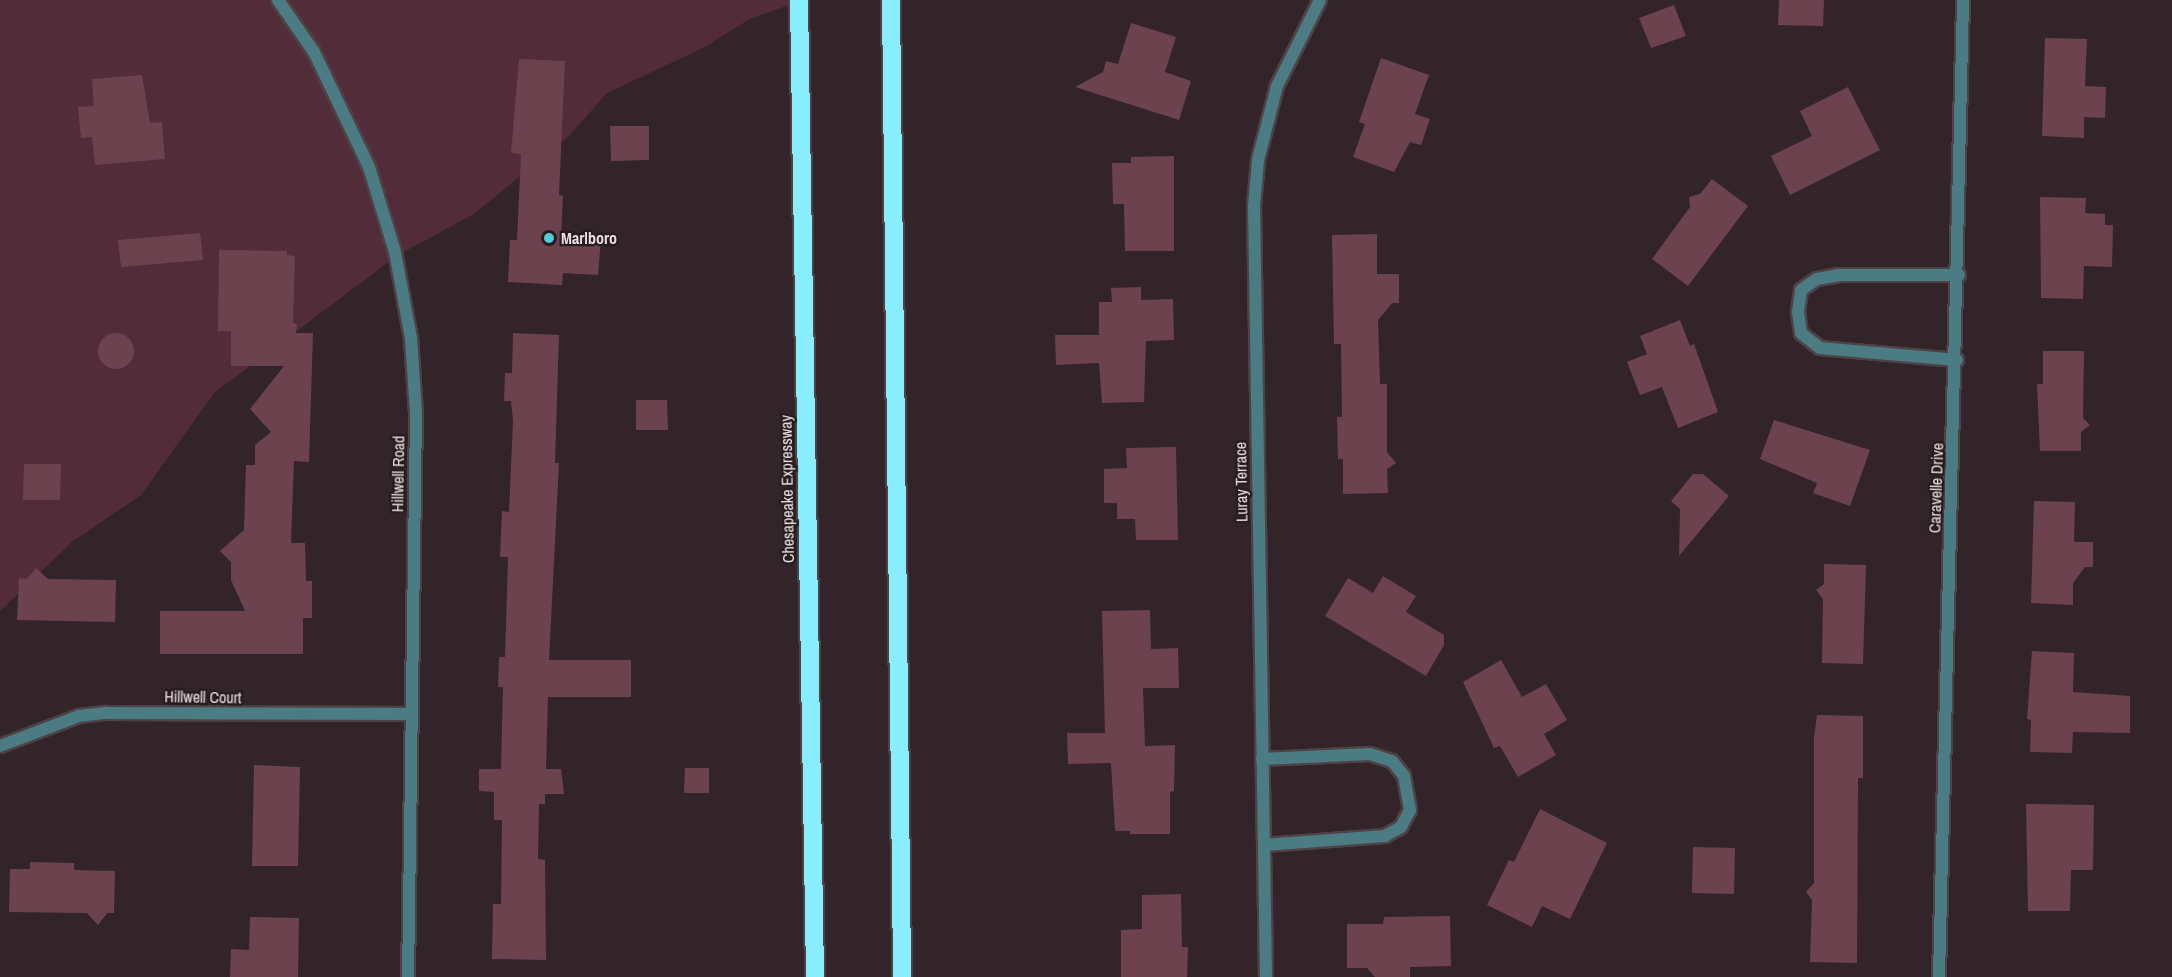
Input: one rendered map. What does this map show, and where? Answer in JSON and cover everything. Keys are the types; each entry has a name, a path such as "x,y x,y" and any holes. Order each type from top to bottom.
{"highway":[{"name":"Chesapeake Expressway","path":"799,0 815,977"},
{"path":"891,0 902,977"}],"street":[{"name":"Hillwell Road","path":"278,0 314,52 369,167 395,252 409,327 416,414 408,977"},
{"name":"Luray Terrace","path":"1266,977 1254,307 1257,171 1277,86 1320,0"},
{"name":"Caravelle Drive","path":"1939,977 1957,360 1963,0"},
{"path":"1957,360 1820,348 1801,333 1798,312 1801,290 1817,279 1840,275 1959,275"},
{"name":"Hillwell Court","path":"0,746 79,716 105,713 410,714"},
{"path":"1262,759 1370,754 1392,761 1404,776 1410,810 1401,827 1385,836 1264,845"}],"shaded area":[{"path":"0,0 803,0 750,19 703,48 607,93 569,136 474,214 398,255 214,393 141,495 72,542 0,611"}],"building":[{"path":"1779,0 1824,0 1823,26 1778,25"},
{"path":"1674,5 1686,36 1651,48 1639,18"},
{"path":"1131,23 1176,37 1165,72 1191,81 1179,120 1075,87 1103,72 1106,61 1118,64"},
{"path":"2045,38 2087,39 2085,86 2106,87 2105,118 2084,117 2084,138 2042,136"},
{"path":"1381,58 1429,75 1415,114 1430,119 1421,145 1410,142 1394,172 1353,157 1365,124 1359,122"},
{"path":"519,59 565,61 559,195 563,196 561,237 601,239 598,275 563,273 562,285 508,282 510,240 517,240 521,154 511,153"},
{"path":"142,75 150,123 162,122 165,159 95,165 92,137 81,138 78,107 94,106 92,79"},
{"path":"1848,87 1880,150 1790,195 1771,156 1812,136 1800,111"},
{"path":"610,126 649,126 649,160 611,161"},
{"path":"1174,156 1174,251 1125,251 1124,204 1113,204 1112,163 1131,163 1131,157"},
{"path":"1712,179 1748,206 1688,286 1652,259 1690,207 1689,197 1700,194"},
{"path":"2040,197 2086,198 2085,213 2105,214 2105,225 2113,225 2112,267 2084,266 2083,299 2041,298"},
{"path":"200,233 203,260 121,267 118,240"},
{"path":"1377,234 1377,274 1399,274 1399,303 1392,303 1378,320 1380,384 1387,384 1387,452 1396,463 1387,469 1388,493 1343,494 1343,459 1338,459 1337,417 1342,417 1341,344 1334,344 1332,235"},
{"path":"219,250 287,251 287,255 295,256 293,323 297,324 296,333 313,333 309,462 294,461 291,543 305,543 306,581 312,581 312,618 303,618 303,654 160,654 160,611 245,611 231,580 231,562 220,551 244,530 246,465 255,465 255,445 271,432 250,409 284,366 231,366 231,331 218,331"},
{"path":"1141,287 1141,300 1173,299 1174,340 1146,341 1144,402 1102,403 1099,363 1056,365 1055,335 1099,335 1099,302 1112,302 1111,288"},
{"path":"1680,320 1690,346 1694,344 1718,412 1678,428 1662,387 1640,395 1627,362 1647,354 1640,336"},
{"path":"116,333 129,338 134,351 129,364 116,369 103,364 98,351 103,338"},
{"path":"513,333 559,335 555,463 559,463 549,660 631,660 631,697 548,697 546,769 561,769 564,794 545,794 545,804 539,804 538,859 545,860 546,960 492,959 493,904 501,904 502,820 494,820 494,792 479,791 479,769 501,769 503,687 498,687 499,657 505,657 508,557 500,557 502,511 509,512 513,421 511,401 504,401 505,373 512,373"},
{"path":"2043,351 2084,351 2083,418 2090,425 2081,432 2081,451 2040,451 2037,384 2043,384"},
{"path":"636,400 667,400 668,430 636,430"},
{"path":"1774,420 1870,450 1850,506 1813,493 1817,483 1760,459"},
{"path":"1176,447 1178,540 1136,540 1135,519 1117,519 1117,503 1104,503 1104,469 1127,468 1126,448"},
{"path":"24,464 61,464 60,500 23,500"},
{"path":"1693,474 1703,474 1729,496 1679,556 1680,509 1671,501"},
{"path":"2034,501 2075,502 2074,542 2093,542 2093,567 2085,567 2073,583 2073,605 2031,603"},
{"path":"1824,564 1866,565 1863,664 1822,663 1823,599 1816,590 1824,584"},
{"path":"36,568 48,579 116,580 115,622 17,620 19,578 27,579"},
{"path":"1383,576 1416,596 1406,612 1444,635 1444,645 1426,676 1325,616 1348,578 1373,593"},
{"path":"1150,610 1151,649 1178,648 1179,688 1143,688 1145,746 1175,745 1174,791 1170,792 1170,834 1130,834 1130,831 1115,831 1111,763 1068,764 1067,733 1105,733 1102,611"},
{"path":"2032,651 2074,653 2073,692 2130,696 2130,733 2073,732 2072,753 2030,752 2031,720 2027,719"},
{"path":"1501,660 1522,697 1546,684 1567,720 1544,734 1556,755 1518,777 1500,746 1494,748 1463,682"},
{"path":"1817,715 1863,716 1863,778 1858,778 1857,963 1810,962 1812,900 1806,892 1814,883 1814,738"},
{"path":"254,765 300,767 298,866 252,866"},
{"path":"685,768 709,768 709,793 684,793"},
{"path":"2026,804 2094,805 2093,870 2071,870 2070,911 2028,911"},
{"path":"1540,809 1607,843 1570,919 1542,906 1532,927 1487,905 1509,860 1514,862"},
{"path":"1693,847 1735,848 1734,894 1692,893"},
{"path":"30,862 74,863 74,870 115,871 114,913 107,913 98,925 87,913 9,912 10,869 30,869"},
{"path":"1181,894 1182,947 1188,947 1187,977 1121,977 1121,930 1142,929 1142,895"},
{"path":"1450,916 1451,966 1410,967 1410,977 1375,977 1367,968 1347,968 1347,924 1383,924 1384,917"},
{"path":"250,917 299,918 298,977 230,977 231,949 249,950"}],"place":[{"name":"Marlboro","path":"549,238"}]}
